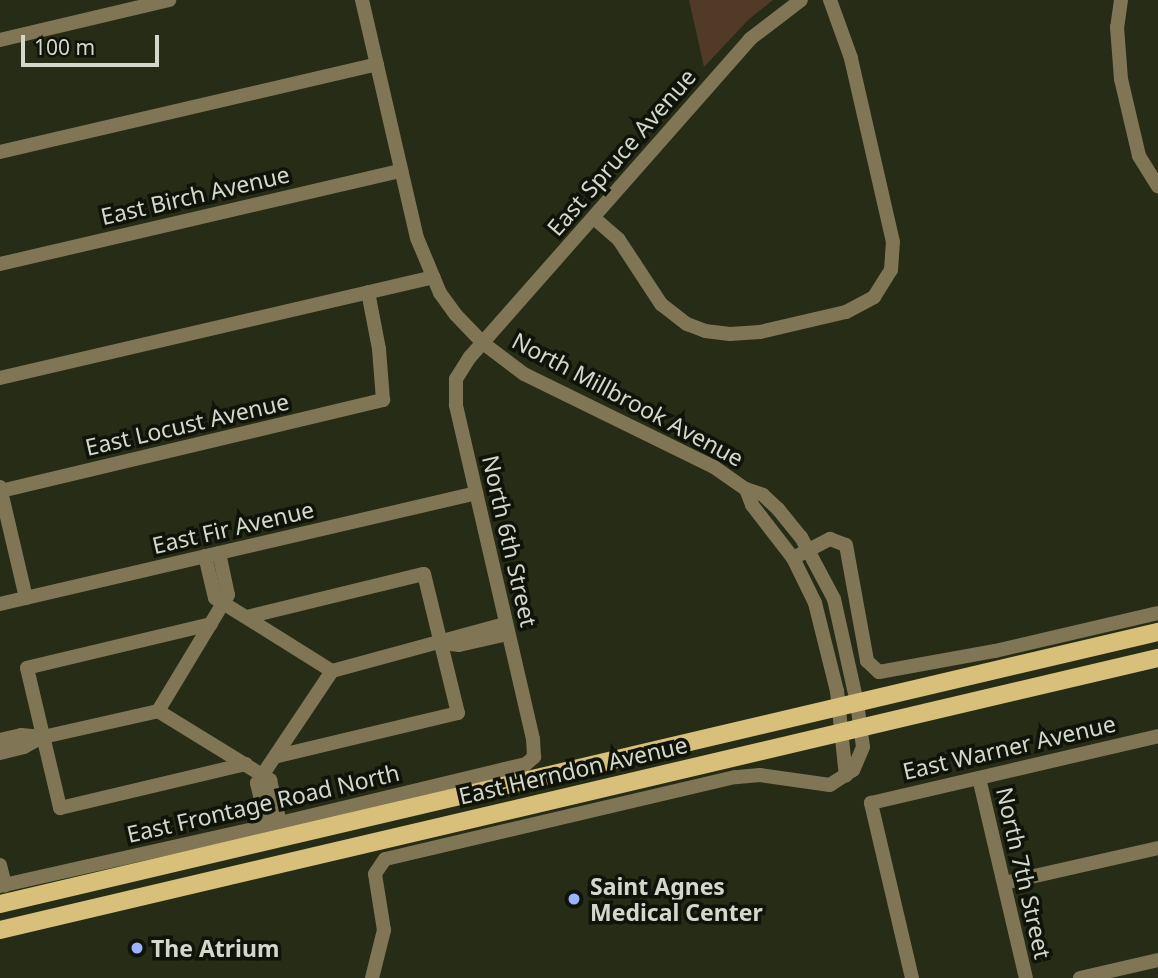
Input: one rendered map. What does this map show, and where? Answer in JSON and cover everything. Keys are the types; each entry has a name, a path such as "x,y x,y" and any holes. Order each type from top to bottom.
{"main road":[{"name":"East Herndon Avenue","path":"0,904 1158,632"},
{"name":"East Herndon Avenue","path":"0,930 1158,658"}],"street":[{"path":"0,40 169,0"},
{"name":"North Millbrook Avenue","path":"362,0 417,238 433,277 456,315 483,343 524,374 714,467 746,489 769,500 808,549 834,599 848,705 842,732 846,776"},
{"name":"East Spruce Avenue","path":"483,343 750,39 801,0"},
{"path":"594,218 619,240 661,304 687,324 705,331 730,334 760,332 846,312 874,297 891,270 892,243 850,58 830,0"},
{"path":"1121,0 1117,43 1121,79 1139,156 1158,186"},
{"path":"0,152 377,64"},
{"name":"East Birch Avenue","path":"0,264 401,171"},
{"path":"0,378 433,277"},
{"name":"East Locust Avenue","path":"0,489 383,400 379,349 368,292"},
{"name":"North 6th Street","path":"483,343 460,370 454,393 506,629 534,739 534,757"},
{"path":"0,489 26,598"},
{"name":"North Millbrook Avenue","path":"746,489 752,505 793,558 821,619 848,705 861,727 861,755 846,776"},
{"name":"East Fir Avenue","path":"0,604 476,493"},
{"path":"793,558 830,539 846,545 867,662 879,672 995,652 1158,613"},
{"path":"212,555 215,598 332,671"},
{"path":"247,617 425,574 458,713 277,756"},
{"path":"158,711 223,604"},
{"path":"211,624 27,668 60,808 246,764"},
{"path":"262,774 277,756 332,671 441,643 457,635 506,629"},
{"path":"0,753 24,747 43,737 158,711 270,780 274,825"},
{"path":"0,740 21,735 43,737"},
{"name":"East Warner Avenue","path":"912,978 872,803 1158,736"},
{"name":"East Frontage Road North","path":"2,885 274,825 526,764 534,757"},
{"path":"372,978 384,930 376,884 377,867 385,859 735,777 760,775 825,785 846,776"},
{"name":"North 7th Street","path":"979,778 1026,978"},
{"path":"1004,883 1158,848"},
{"path":"0,865 2,885"},
{"path":"1080,978 1158,960"}],"shaded area":[{"path":"689,0 773,0 749,19 704,67"}],"place":[{"name":"Saint Agnes Medical Center","path":"574,899"},
{"name":"The Atrium","path":"137,948"}]}
